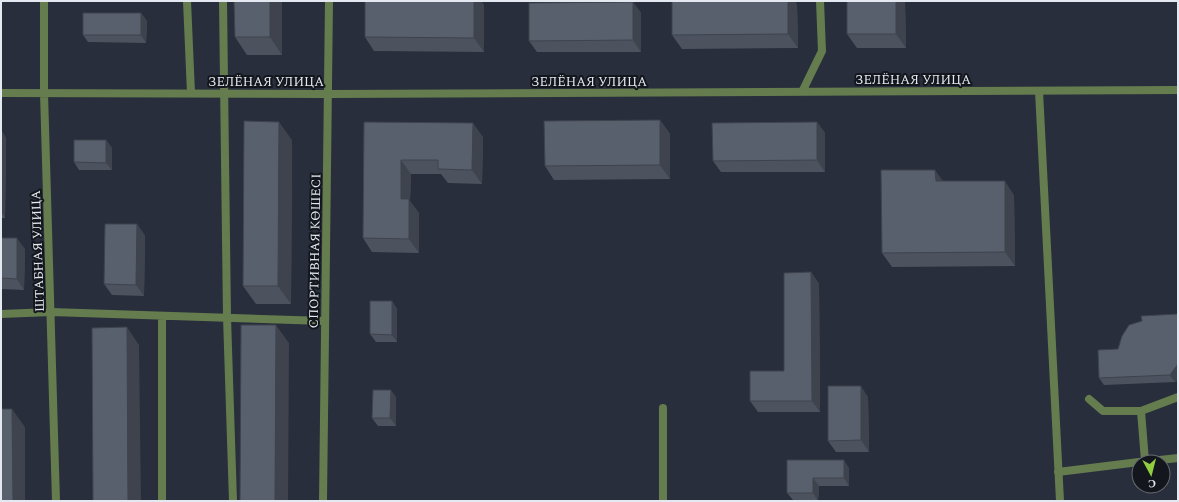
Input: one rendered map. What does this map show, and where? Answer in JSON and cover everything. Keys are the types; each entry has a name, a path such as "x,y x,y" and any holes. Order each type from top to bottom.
{"street":[{"name":"ШТАБНАЯ УЛИЦА","path":"44,1 44,93 56,501"},
{"path":"187,1 191,93"},
{"path":"223,1 227,316 234,501"},
{"name":"СПОРТИВНАЯ КӨШЕСІ","path":"322,501 329,1"},
{"path":"802,92 822,50 820,1"},
{"name":"ЗЕЛЁНАЯ УЛИЦА","path":"1,93 328,94 1178,90"},
{"path":"1039,91 1060,501"},
{"path":"1,314 51,312 162,317 227,316 325,321"},
{"path":"162,317 162,501"},
{"path":"1089,399 1103,411 1141,411 1178,397"},
{"path":"662,408 663,501"},
{"path":"1141,411 1144,454"},
{"path":"1058,472 1131,463"}],"building":[{"path":"234,1 270,1 270,37 235,37"},
{"path":"365,1 474,1 474,38 365,37"},
{"path":"672,1 788,1 788,34 672,35"},
{"path":"847,1 896,1 896,34 847,34"},
{"path":"633,2 633,40 529,41 529,3"},
{"path":"83,13 141,13 141,35 83,35"},
{"path":"660,120 660,165 545,166 544,121"},
{"path":"244,121 279,122 278,286 243,286"},
{"path":"364,122 473,123 472,170 438,169 438,160 401,160 401,199 409,199 409,239 363,238"},
{"path":"817,122 817,160 713,161 712,123"},
{"path":"74,140 106,140 106,163 74,162"},
{"path":"881,170 935,170 936,181 1005,181 1005,252 882,253"},
{"path":"105,224 137,224 136,285 104,284"},
{"path":"1,238 17,238 17,279 1,278"},
{"path":"811,272 812,401 750,401 750,371 784,371 784,273"},
{"path":"370,301 392,301 392,335 370,334"},
{"path":"1178,314 1178,364 1170,375 1099,378 1098,350 1118,349 1122,336 1129,325 1142,321 1141,316"},
{"path":"241,325 276,325 275,501 240,501"},
{"path":"127,327 128,501 93,501 92,328"},
{"path":"828,386 861,386 861,440 828,441"},
{"path":"373,390 391,390 390,418 372,418"},
{"path":"1,409 12,409 13,501 1,501"},
{"path":"787,460 844,460 844,478 813,478 813,493 787,493"}]}
